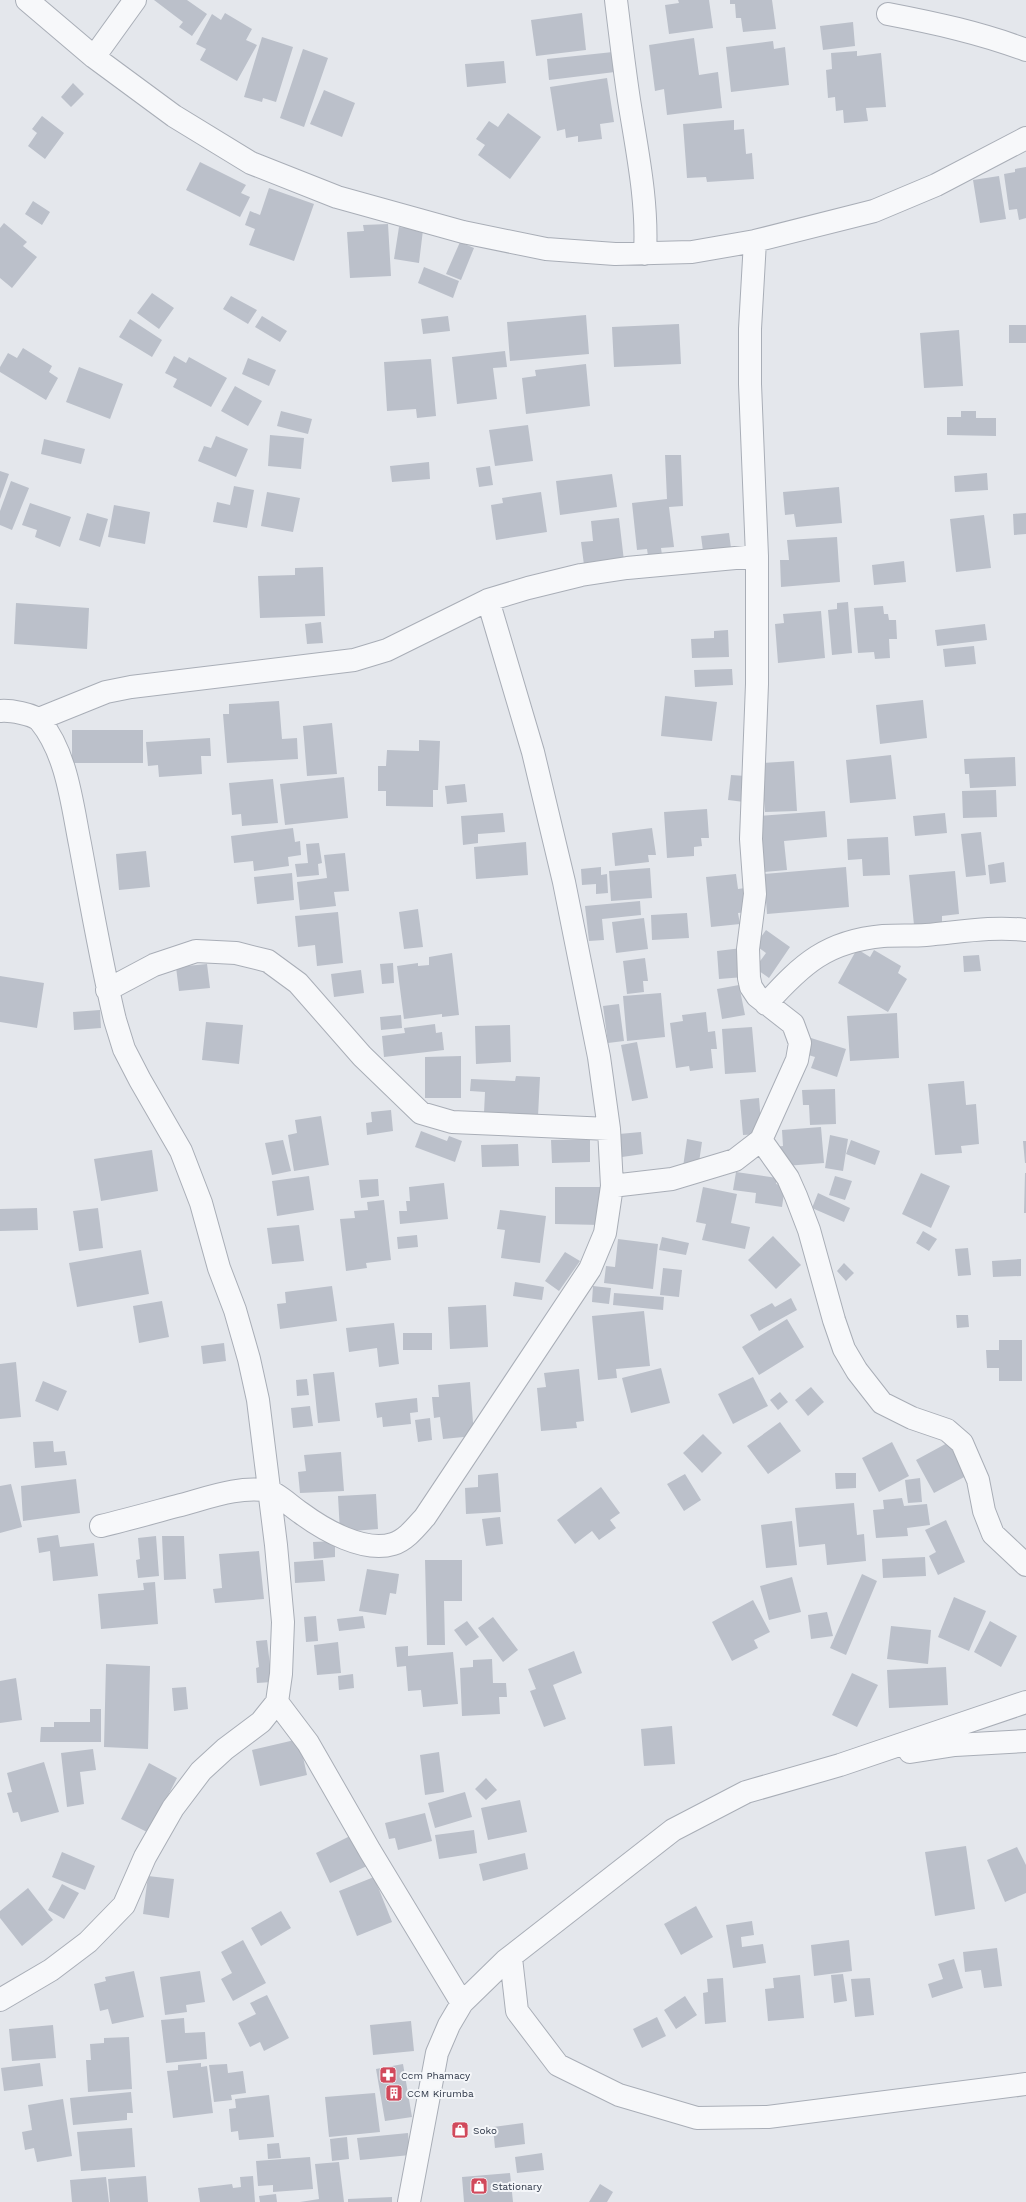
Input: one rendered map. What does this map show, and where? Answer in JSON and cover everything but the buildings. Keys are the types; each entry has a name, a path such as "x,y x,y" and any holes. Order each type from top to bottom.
{"street":[{"path":"27,0 94,57 174,116 251,163 337,197 463,232 509,243 546,249 645,254 692,252 755,241 874,211 936,185 1026,138"},
{"path":"94,57 135,0"},
{"path":"616,0 629,99 641,169 647,230 645,254"},
{"path":"888,14 941,24 994,38 1026,50"},
{"path":"612,1186 672,1179 711,1169 736,1160 761,1140 797,1060 800,1043 793,1024 779,1011 766,1004 757,996 751,987 748,949 755,894 751,839 757,684 757,556 750,384 750,329 755,241"},
{"path":"39,720 106,692 131,687 354,660 401,643 488,600 581,575 672,562 757,556"},
{"path":"101,1526 216,1495 251,1490 270,1491 304,1516 330,1531 359,1542 377,1546 393,1544 407,1536 425,1517 590,1269 605,1233 612,1186 609,1129 599,1057 564,882 533,752 488,600"},
{"path":"0,710 10,710 39,720 53,740 61,761 74,817 107,990 124,1049 181,1151 201,1203 219,1268 235,1310 249,1359 258,1400 270,1491 283,1622 281,1674 277,1702 261,1722 225,1749 202,1770 173,1808 145,1856 124,1905 88,1942 51,1970 0,2000"},
{"path":"766,1004 799,969 818,955 849,942 883,936 925,935 1000,927 1026,930"},
{"path":"107,990 154,965 196,951 236,953 268,961 298,982 362,1056 421,1113 452,1122 609,1129"},
{"path":"761,1140 788,1178 796,1196 809,1230 844,1349 857,1371 882,1403 912,1418 947,1430 962,1443 978,1480 984,1510 993,1534 1026,1565"},
{"path":"277,1702 308,1743 370,1851 462,2003"},
{"path":"409,2202 437,2053 449,2025 462,2003 511,1958 672,1830 746,1792 840,1765 1026,1702"},
{"path":"840,1765 955,1745 1026,1741"},
{"path":"511,1958 517,2010 558,2065 619,2095 696,2118 768,2116 1026,2084"}],"place":[{"name":"Ccm Phamacy","path":"388,2075"},
{"name":"CCM Kirumba","path":"394,2093"},
{"name":"Soko","path":"460,2130"},
{"name":"Stationary","path":"479,2186"}]}
